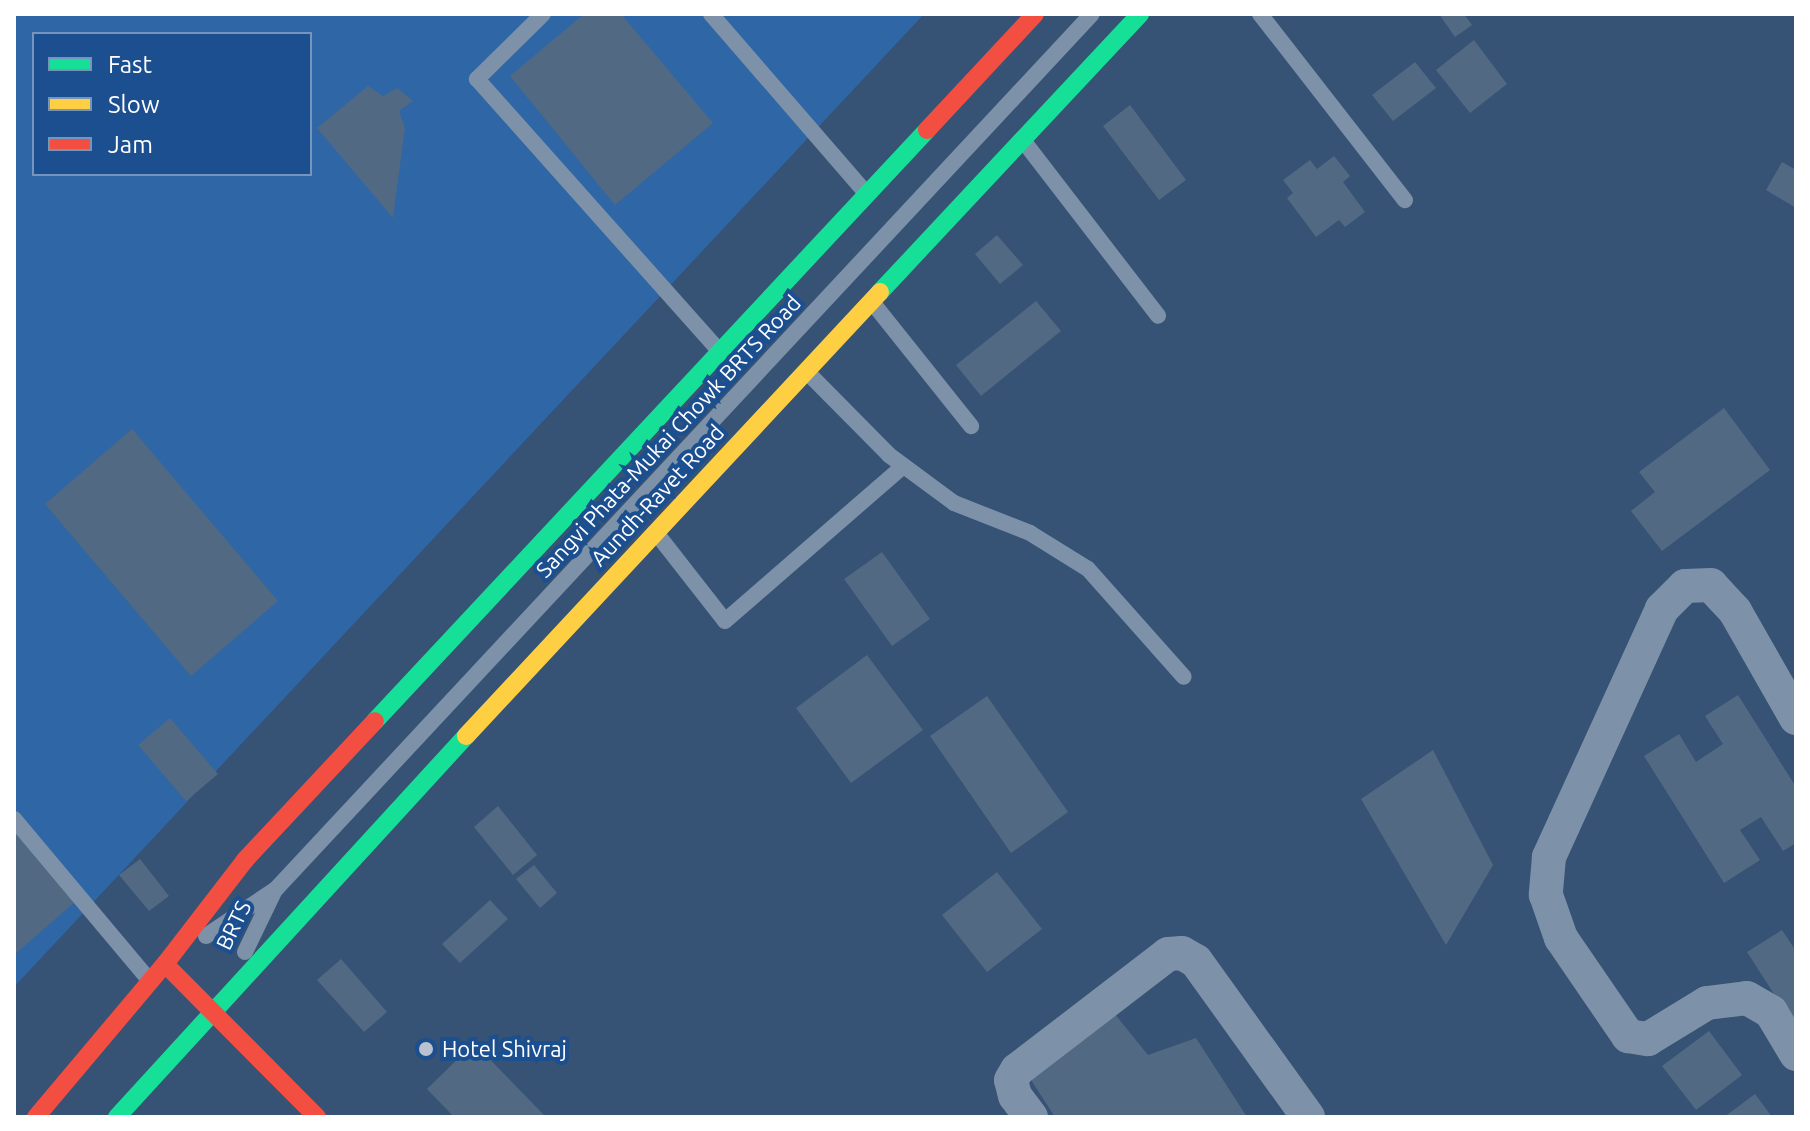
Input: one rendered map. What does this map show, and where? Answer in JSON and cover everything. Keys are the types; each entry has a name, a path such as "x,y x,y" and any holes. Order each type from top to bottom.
{"main road":[{"path":"36,1117 165,964 245,860 1035,14"},
{"name":"Aundh-Ravet Road","path":"117,1117 214,1014 312,901 1140,14"},
{"path":"165,964 317,1117"}],"street":[{"path":"1796,718 1735,611 1711,585 1685,586 1662,609 1555,843 1549,857 1546,895 1561,938 1628,1036 1648,1039 1707,1003 1747,998 1771,1012 1796,1054"},
{"path":"1031,1117 1015,1096 1011,1080 1017,1070 1168,954 1182,953 1196,961 1308,1117"}],"lane":[{"path":"543,14 477,79 720,352"},
{"path":"711,14 867,194"},
{"name":"Sangvi Phata-Mukai Chowk BRTS Road","path":"276,889 1092,14"},
{"path":"1260,14 1405,200"},
{"path":"1022,139 1158,316"},
{"path":"872,301 971,426"},
{"path":"806,370 903,466 954,503 1030,533 1088,569 1184,677"},
{"path":"656,532 725,621 903,466"},
{"path":"14,819 151,981"},
{"name":"BRTS","path":"165,964 276,889"},
{"name":"BRTS","path":"214,1014 276,889"}],"shaded area":[{"path":"14,14 924,14 14,987"}],"building":[{"path":"584,14 621,14 713,123 615,205 510,76"},
{"path":"1439,14 1464,14 1472,25 1455,37"},
{"path":"1474,40 1507,84 1470,113 1436,70"},
{"path":"1415,62 1436,88 1393,121 1372,95"},
{"path":"368,86 383,96 397,88 413,101 399,111 405,128 393,218 317,128"},
{"path":"1130,105 1186,180 1159,200 1103,126"},
{"path":"1334,156 1350,176 1343,182 1365,212 1345,227 1339,220 1316,237 1287,198 1293,193 1283,180 1310,160 1317,169"},
{"path":"1782,162 1796,170 1796,208 1766,190"},
{"path":"997,235 1023,265 1000,284 975,254"},
{"path":"1036,301 1061,331 981,396 956,365"},
{"path":"1724,408 1770,470 1662,551 1631,511 1655,492 1639,472"},
{"path":"132,429 278,601 191,676 45,504"},
{"path":"882,552 930,619 892,646 844,579"},
{"path":"867,655 923,730 851,783 796,708"},
{"path":"1738,695 1796,787 1796,843 1783,851 1761,817 1740,830 1760,860 1724,883 1644,756 1679,734 1696,762 1723,744 1705,716"},
{"path":"987,696 1068,812 1011,853 930,736"},
{"path":"170,718 218,774 186,801 138,745"},
{"path":"1433,750 1493,865 1446,945 1361,799"},
{"path":"498,806 537,855 513,875 474,827"},
{"path":"14,830 76,901 14,955"},
{"path":"140,859 169,896 149,911 119,875"},
{"path":"534,865 557,893 540,908 516,879"},
{"path":"997,872 1042,929 987,972 942,915"},
{"path":"490,900 508,919 460,963 442,944"},
{"path":"1782,930 1796,951 1796,1028 1747,952"},
{"path":"341,959 387,1012 364,1032 317,980"},
{"path":"1114,1013 1148,1055 1196,1038 1247,1117 1055,1117 1029,1077"},
{"path":"1709,1031 1742,1075 1696,1110 1662,1066"},
{"path":"474,1043 546,1117 454,1117 427,1089"},
{"path":"1755,1094 1772,1117 1724,1117"}],"traffic: fast":[{"path":"880,292 1140,14"},
{"path":"375,721 927,130"},
{"path":"117,1117 466,736"}],"traffic: slow":[{"path":"466,736 880,292"}],"traffic: jam":[{"path":"927,130 1035,14"},
{"path":"36,1117 165,964 245,860 375,721"},
{"path":"165,964 317,1117"}],"place":[{"name":"Hotel Shivraj","path":"426,1049"}]}
